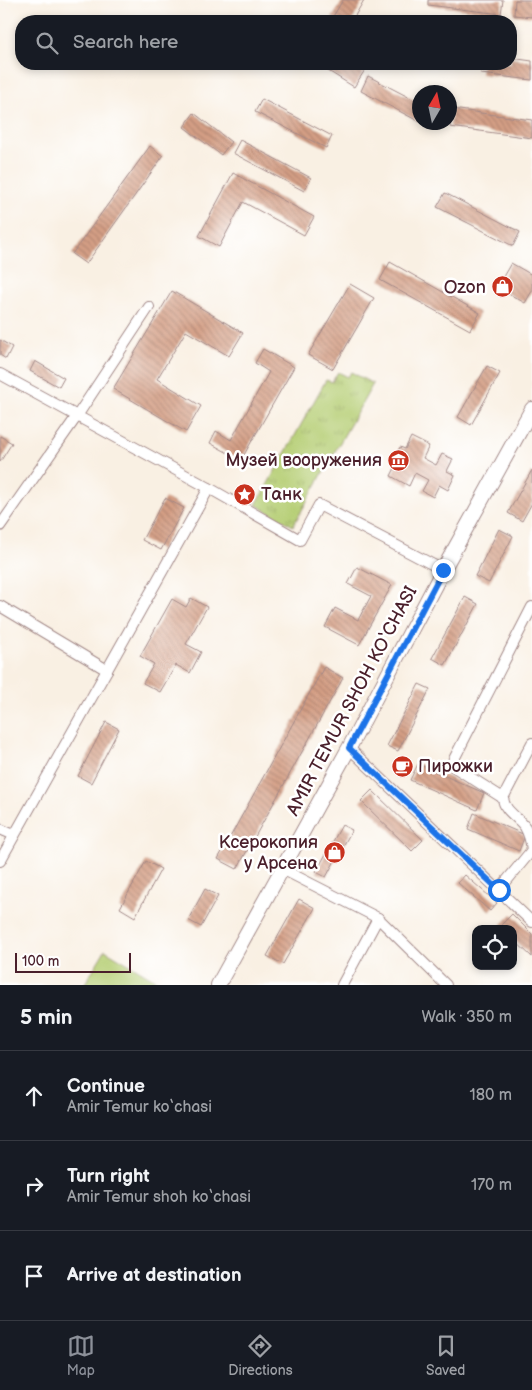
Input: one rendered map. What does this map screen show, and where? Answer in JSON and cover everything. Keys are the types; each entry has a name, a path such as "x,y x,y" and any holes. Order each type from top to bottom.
{"main road":[{"name":"AMIR TEMUR SHOH KO‘CHASI","path":"218,985 349,748 443,570 532,409"}],"street":[{"path":"0,526 77,416 149,307"},
{"path":"0,374 300,540 319,505 443,570"},
{"path":"0,861 209,488"},
{"path":"0,606 107,670"},
{"path":"499,890 532,850 530,840 525,828 506,806 503,798 451,765 532,607"},
{"path":"503,798 532,743"},
{"path":"349,748 532,922"},
{"path":"0,829 14,835"},
{"path":"282,869 378,918 446,985"},
{"path":"342,985 378,918"}],"green space":[{"path":"338,372 348,377 351,372 373,384 293,526 256,505 326,380 332,382"},
{"path":"105,950 164,985 84,985"}],"building":[{"path":"343,0 364,0 355,15 334,15"},
{"path":"428,0 503,0 501,14 428,5"},
{"path":"515,0 532,0 532,17 514,15"},
{"path":"517,59 532,61 532,80 481,74 481,70 517,70"},
{"path":"327,70 365,70 354,87"},
{"path":"368,76 412,99 412,118 361,91"},
{"path":"262,99 332,136 326,148 255,112"},
{"path":"457,110 532,120 532,138 457,128"},
{"path":"194,113 231,142 221,155 184,127"},
{"path":"240,140 311,178 304,191 233,153"},
{"path":"150,146 163,156 86,264 72,254"},
{"path":"233,173 314,217 304,235 243,202 219,247 199,236"},
{"path":"445,193 520,232 513,246 437,207"},
{"path":"390,262 480,313 470,330 380,280"},
{"path":"511,263 532,275 532,291 525,303 497,287"},
{"path":"350,284 374,298 333,369 308,355"},
{"path":"172,291 243,333 229,356 186,331 157,379 201,406 186,432 113,389"},
{"path":"0,340 12,347 6,359 0,355"},
{"path":"263,349 294,367 241,460 210,443 216,431 231,440 269,372 255,363"},
{"path":"35,361 64,378 59,387 30,371"},
{"path":"487,366 500,373 471,425 458,417"},
{"path":"0,436 12,443 0,462"},
{"path":"411,437 429,446 423,458 436,465 442,454 453,459 447,471 455,475 448,490 439,485 433,497 422,491 428,480 415,473 409,486 391,476 397,464 393,461 400,447 405,449"},
{"path":"532,470 532,503 522,521 508,513"},
{"path":"165,498 184,508 161,550 142,540"},
{"path":"499,529 513,536 489,583 475,576"},
{"path":"357,567 392,585 359,645 325,627 335,608 358,620 371,596 348,584"},
{"path":"465,597 478,604 445,665 432,658"},
{"path":"191,598 207,607 186,644 201,652 190,673 176,665 160,692 143,683 154,664 140,656 172,599 186,607"},
{"path":"324,667 343,678 237,869 218,859"},
{"path":"419,684 430,689 398,751 387,746"},
{"path":"106,722 119,729 91,783 78,776"},
{"path":"418,764 484,793 477,810 410,780"},
{"path":"372,790 423,840 412,851 361,801"},
{"path":"474,813 525,835 519,851 468,829"},
{"path":"342,825 352,830 326,877 316,872"},
{"path":"146,861 161,869 135,917 120,908"},
{"path":"465,875 497,903 490,911 458,883"},
{"path":"205,889 218,896 201,927 188,920"},
{"path":"299,899 315,908 283,964 267,956"},
{"path":"512,914 532,934 532,957 517,943 517,925 501,925"}],"place":[{"name":"Ozon","path":"502,287"},
{"name":"Музей вооружения","path":"398,460"},
{"name":"Танк","path":"245,494"},
{"name":"Пирожки","path":"402,766"},
{"name":"Ксерокопия у Арсена","path":"334,852"}],"route":[{"path":"443,570 349,748 499,890"}]}
